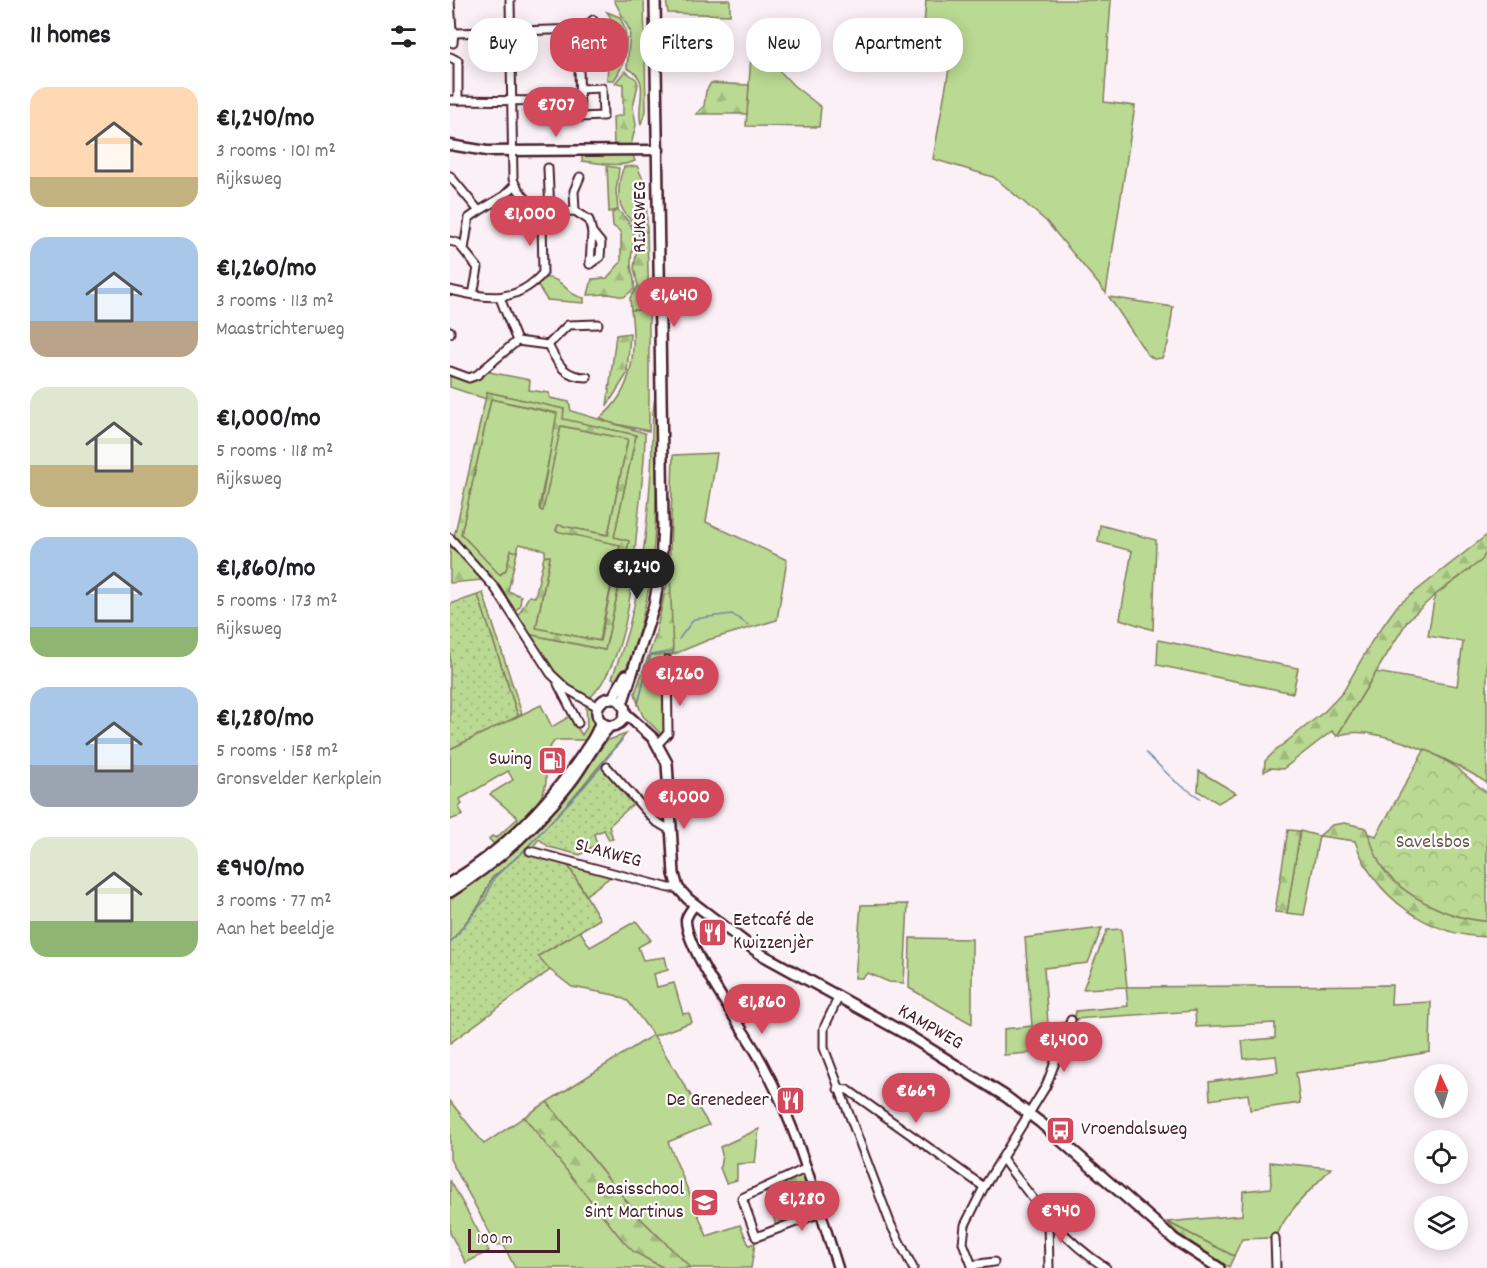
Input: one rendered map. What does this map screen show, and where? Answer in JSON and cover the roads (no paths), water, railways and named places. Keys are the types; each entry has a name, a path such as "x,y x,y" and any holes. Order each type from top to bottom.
{"main road":[{"name":"RIJKSWEG","path":"623,708 657,593 662,550 659,150 655,0"},
{"name":"RIJKSWEG","path":"612,699 618,693 645,621 654,579 662,506"},
{"path":"450,883 497,850 539,810 575,766 598,729 600,721 598,707 604,700 612,699 650,734 658,744 668,767 670,830 678,888 695,904"},
{"path":"621,722 623,708"},
{"path":"600,721 610,726"},
{"path":"450,892 502,854 531,827 560,796 610,726 621,722 650,734"},
{"name":"KAMPWEG","path":"695,904 752,948 953,1061 1030,1114 1173,1239 1219,1268"}],"street":[{"path":"510,0 511,18"},
{"path":"450,1 453,43"},
{"path":"454,32 468,32"},
{"path":"452,57 458,61 454,100 541,101 553,111 579,111"},
{"path":"450,290 500,298 532,286 543,273 539,213 515,185 512,151 512,72"},
{"path":"579,72 579,89 579,111 580,117 603,117 602,88 579,89"},
{"path":"450,145 481,150 512,151 659,150"},
{"path":"548,168 550,212"},
{"path":"450,176 479,211"},
{"path":"575,212 574,191 580,177"},
{"path":"464,249 469,218 496,198 504,196 515,185"},
{"path":"539,213 575,212 589,220 592,232"},
{"path":"450,241 458,243 478,268 473,295"},
{"path":"500,298 517,341"},
{"path":"548,345 568,325 598,324"},
{"path":"450,371 469,378 477,375 517,341 548,345"},
{"path":"548,345 564,372 575,377 587,377"},
{"path":"450,538 495,588 555,679 578,723"},
{"path":"658,744 668,733 667,660"},
{"path":"555,679 567,689 598,707"},
{"path":"607,768 655,821 670,830"},
{"name":"SLAKWEG","path":"530,851 669,888 678,888"},
{"path":"695,904 686,921 701,960 777,1090 791,1120 838,1268"},
{"path":"839,996 824,1028 824,1048 891,1225 913,1268"},
{"path":"994,1262 973,1267 962,1236 984,1187 1049,1080 1071,1020"},
{"path":"838,1089 848,1090 984,1187"},
{"path":"1002,1158 1048,1221 1087,1256 1106,1268"},
{"path":"807,1168 742,1198 756,1237 820,1213"},
{"path":"1048,1221 1049,1268"},
{"path":"1275,1238 1276,1268"}],"waterway":[{"path":"679,639 694,619 732,614 748,625"},
{"path":"639,700 651,655 674,651"},
{"path":"525,849 584,787 622,740"},
{"path":"1146,753 1176,782 1200,798"},
{"path":"450,943 485,900 494,878 524,850"}],"place":[{"name":"Swing","path":"553,760"},
{"name":"Eetcafé de Kwizzenjèr","path":"712,932"},
{"name":"De Grenedeer","path":"790,1101"},
{"name":"Vroendalsweg","path":"1060,1130"},
{"name":"Basisschool Sint Martinus","path":"705,1202"}],"park label":[{"name":"Savelsbos","path":"1433,843"}]}
